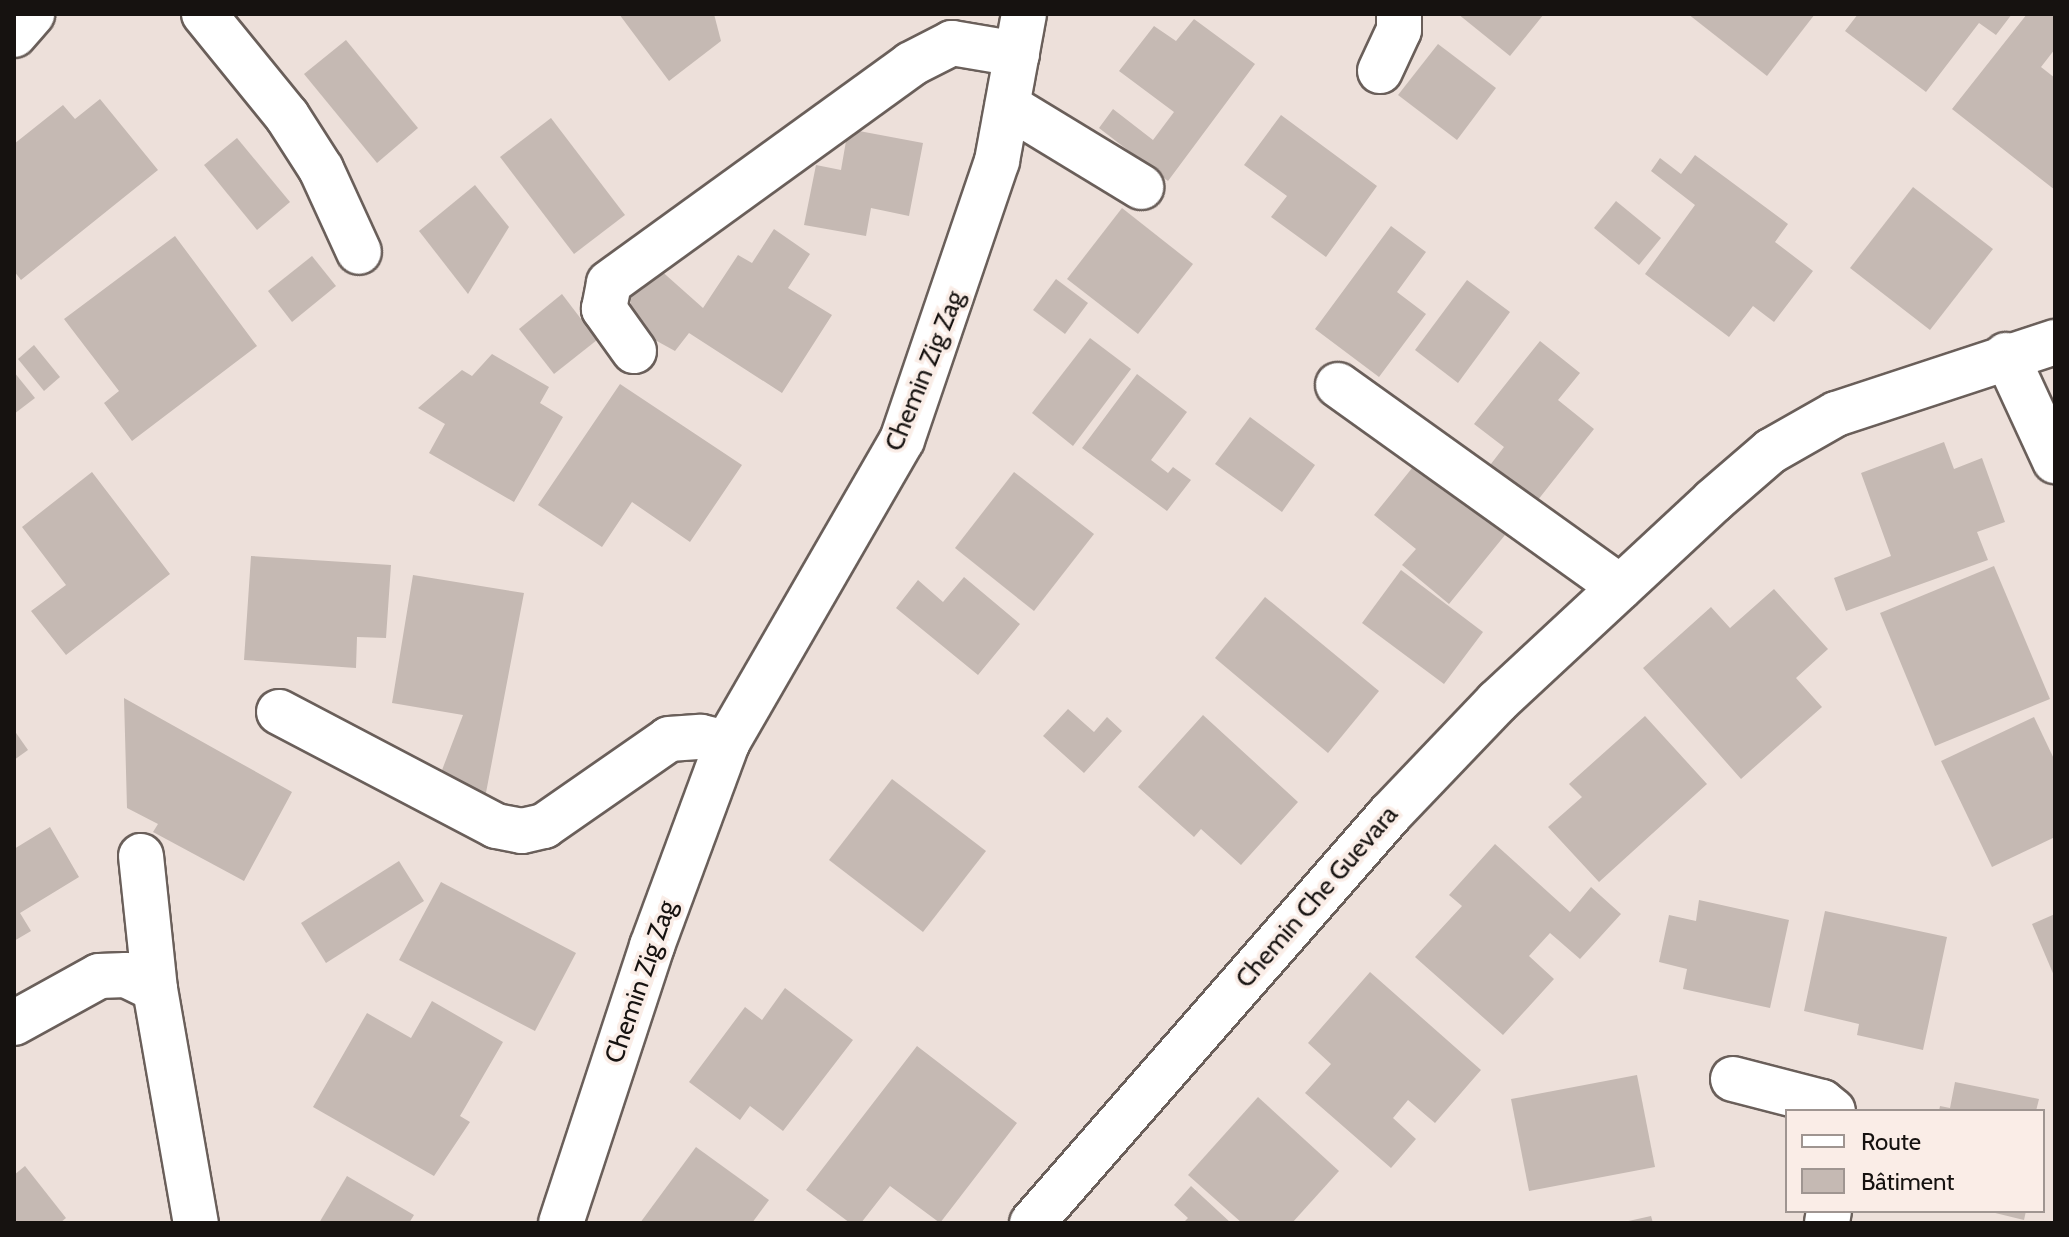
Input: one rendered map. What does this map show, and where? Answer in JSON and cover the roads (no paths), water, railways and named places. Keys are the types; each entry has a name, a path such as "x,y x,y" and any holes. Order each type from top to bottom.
{"street":[{"path":"14,35 32,14"},
{"path":"204,14 287,116 321,169 359,252"},
{"path":"1380,71 1399,30 1399,14"},
{"name":"Chemin Zig Zag","path":"561,1223 652,946 727,743 902,440 963,272 997,161 1021,34 952,43 911,64 609,283 604,309 634,351"},
{"path":"1008,106 1141,187"},
{"name":"Chemin Che Guevara","path":"1032,1223 1390,814 1620,587 1771,451 1836,414 2006,355 2055,342"},
{"path":"2006,355 2055,461"},
{"path":"1338,385 1620,587"},
{"path":"279,712 496,826 522,831 544,826 669,739 701,737 727,743"},
{"path":"141,856 155,989 196,1223"},
{"path":"14,1023 99,976 126,975 155,989"},
{"path":"1733,1079 1822,1102 1831,1109"}]}
